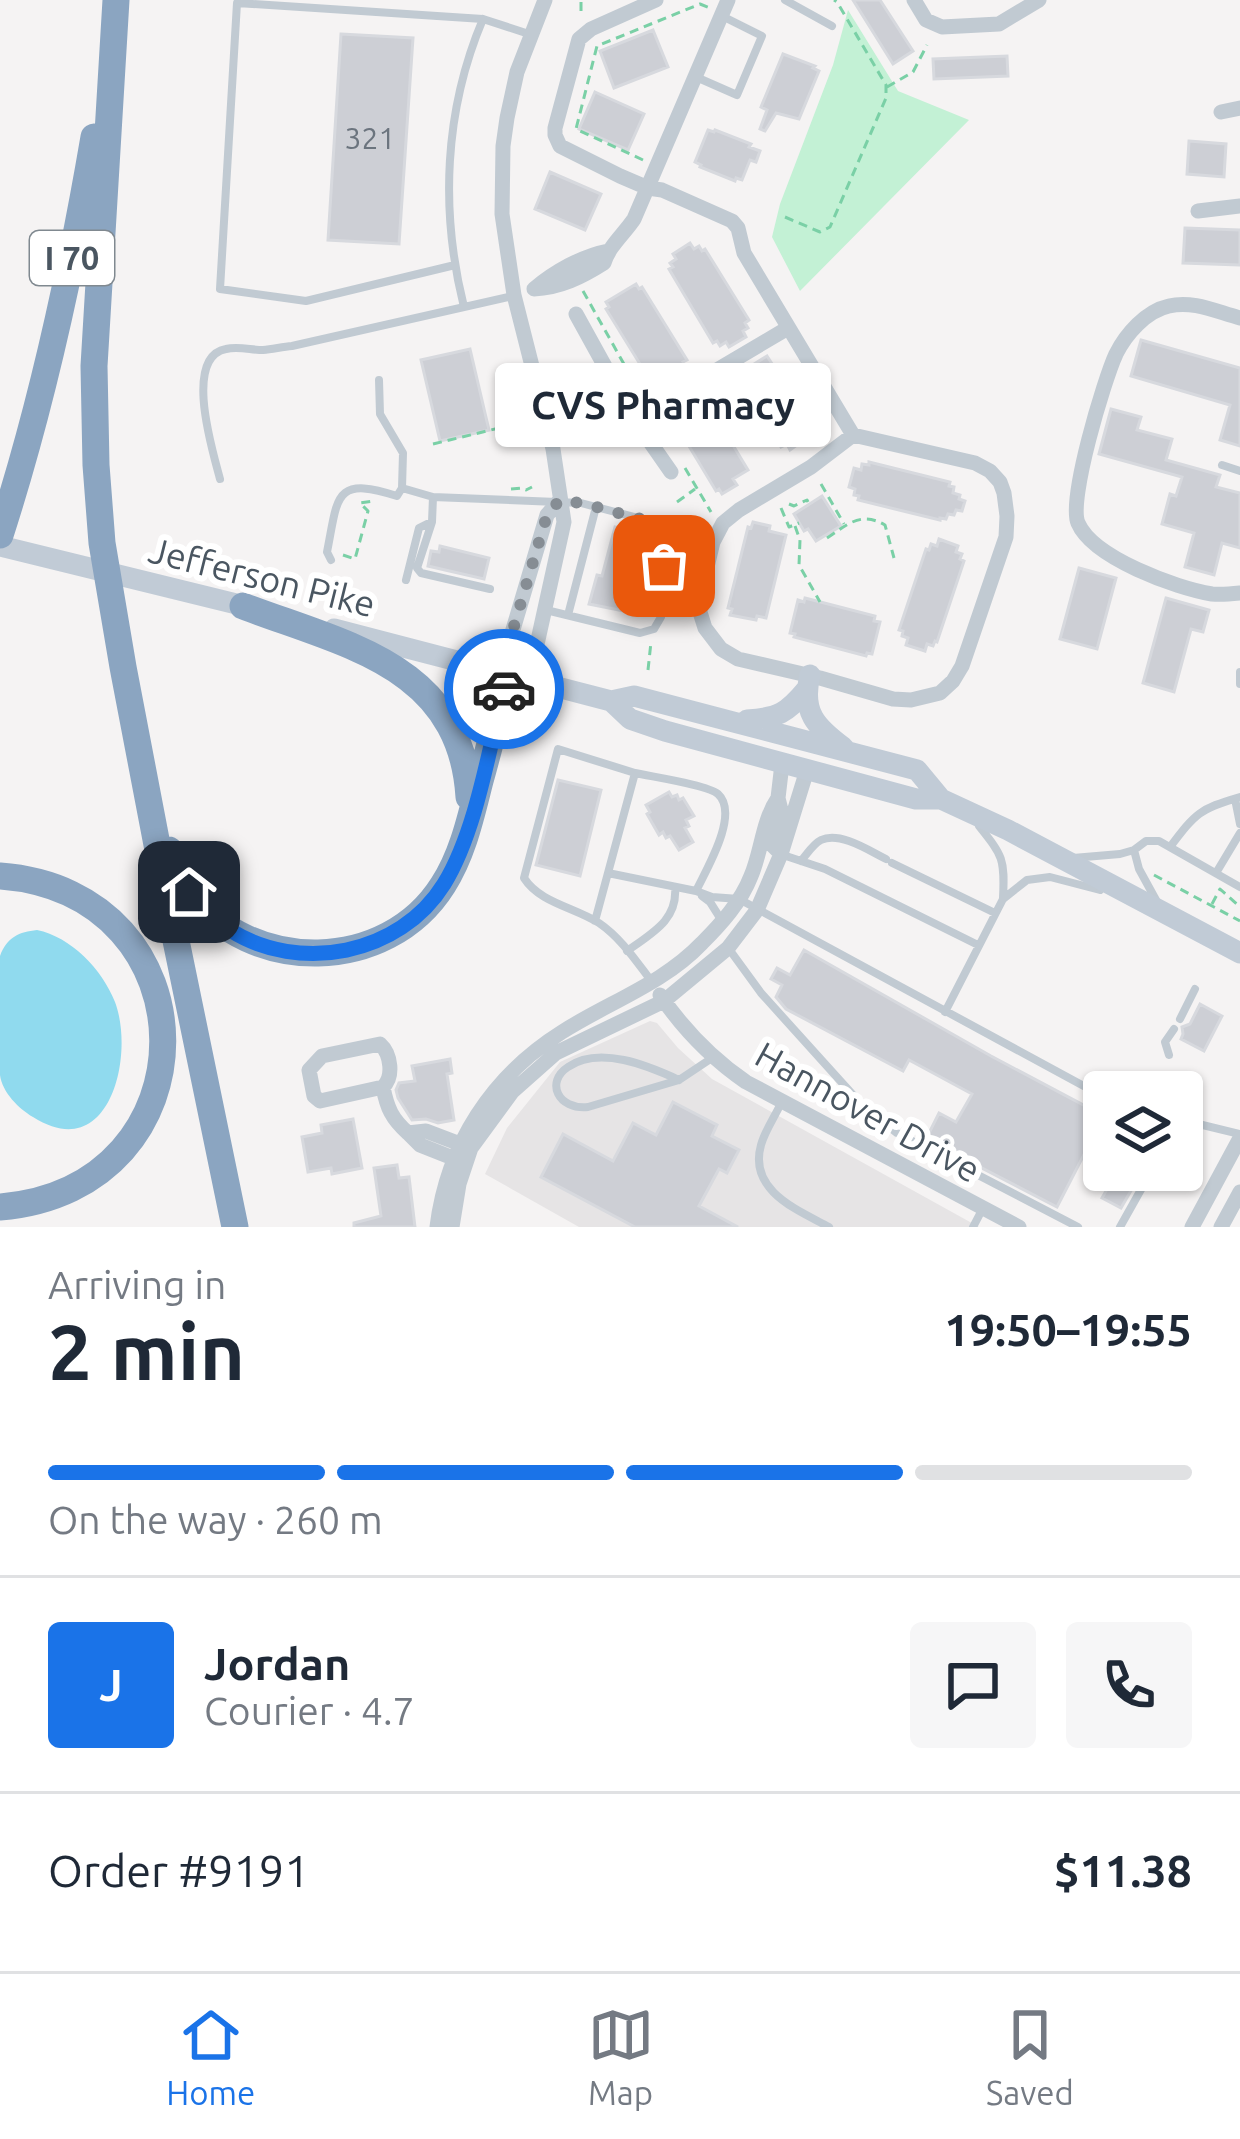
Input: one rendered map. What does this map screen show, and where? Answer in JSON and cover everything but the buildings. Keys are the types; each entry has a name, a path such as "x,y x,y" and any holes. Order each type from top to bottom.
{"highway":[{"name":"I 70","path":"4,524 74,248 115,0"},
{"path":"115,0 94,366 102,543 166,897 235,1227"},
{"path":"243,606 369,654 414,681 431,697 456,736 464,759 471,818"},
{"path":"145,772 166,843 189,892 229,929 281,951 307,954 361,947 408,923 427,907 458,858 508,673"},
{"path":"0,876 38,881 76,895 119,928 149,974 163,1027 159,1082 150,1108 120,1154 64,1193 26,1205 0,1207"}],"main road":[{"name":"Jefferson Pike","path":"0,546 611,701"},
{"path":"729,721 785,712 808,682"},
{"path":"808,682 814,722 849,752"},
{"path":"611,701 634,696 917,770 941,799"},
{"path":"611,701 630,719 916,799 941,799 1240,953"}],"street":[{"path":"508,673 536,649 565,522 553,449 514,295 502,214 502,158 517,72 545,0"},
{"path":"656,0 579,39 555,128 560,146 732,221 744,254 854,435 975,463 1000,482 1006,537 962,666 940,693 893,699 808,682 726,653 704,628 700,596 713,542 723,523 854,435"},
{"path":"914,0 926,20 942,27 998,24 1039,0"},
{"path":"514,295 608,251 622,237 648,188 720,8"},
{"path":"1221,112 1240,108"},
{"path":"1198,211 1240,206"},
{"path":"1240,319 1194,304 1168,306 1147,316 1129,334 1116,355 1080,471 1076,520 1090,542 1147,573 1214,594 1240,593"},
{"path":"576,314 634,419 670,472"},
{"path":"634,419 788,328"},
{"path":"508,673 509,643 547,515 559,501"},
{"path":"781,854 773,846 781,811 782,764"},
{"path":"452,1227 463,1153 512,1092 556,1053 664,1000 728,948 757,910 781,854 807,770"},
{"path":"437,1227 441,1196 481,1106 512,1070 562,1032 652,982 699,947 752,877 769,812 778,799"},
{"name":"Hannover Drive","path":"652,982 686,1030 746,1082 1019,1227"},
{"path":"380,1044 386,1049 390,1070 383,1087 320,1101 314,1096 309,1070 322,1056 380,1044"},
{"path":"383,1087 387,1108 397,1123 409,1132 426,1131 463,1153"},
{"path":"1192,1227 1240,1136"},
{"path":"1221,1227 1240,1192"}],"lane":[{"path":"785,0 832,26"},
{"path":"454,265 306,301 220,289 237,3 483,19 531,34"},
{"path":"695,76 737,95 762,36 720,8"},
{"path":"464,307 448,214 453,120 468,54 483,19"},
{"path":"220,479 203,400 208,362 214,353 292,346 514,295"},
{"path":"331,560 327,552 343,494 367,486 397,496 401,488 403,453 380,414 379,380"},
{"path":"1222,465 1240,471"},
{"path":"401,488 433,496 559,501 683,530 662,617 654,629 646,632 545,609"},
{"path":"433,496 432,522 417,568 421,573 490,589"},
{"path":"511,516 513,501"},
{"path":"568,615 596,507"},
{"path":"406,580 419,528 432,522"},
{"path":"669,545 673,527"},
{"path":"666,556 670,583"},
{"path":"1240,672 1240,684"},
{"path":"652,982 613,934 596,921 533,892 524,878 558,749 716,791 727,813 696,891"},
{"path":"596,921 635,773"},
{"path":"1170,847 1206,807 1237,798 1240,824"},
{"path":"967,810 1001,854 1003,899"},
{"path":"1216,873 1237,846 1240,833"},
{"path":"801,861 818,841 831,838 867,850 995,913"},
{"path":"1062,858 1120,854 1152,840 1240,887"},
{"path":"1134,850 1163,912"},
{"path":"781,854 825,869 978,945"},
{"path":"608,873 739,899 1083,1086"},
{"path":"945,1012 1003,899 1027,880 1050,877 1136,898"},
{"path":"627,951 671,915 674,887"},
{"path":"696,891 722,921"},
{"path":"728,948 761,994 863,1106 897,1133 1078,1227"},
{"path":"1180,1019 1196,989"},
{"path":"1169,1055 1165,1042 1174,1029"},
{"path":"679,1080 640,1063 612,1058 572,1064 564,1069 557,1087 565,1104 588,1107 679,1080 713,1058"},
{"path":"782,1100 760,1147 767,1186 778,1199 829,1227"},
{"path":"1203,1126 1240,1136"},
{"path":"1120,1227 1140,1191"},
{"path":"973,1227 983,1208"}],"path":[{"path":"580,11 581,0"},
{"path":"785,217 820,232 830,227 886,98 886,88 833,0"},
{"path":"645,161 576,129 597,46 699,2 720,8"},
{"path":"886,88 913,72 927,45"},
{"path":"433,444 524,422"},
{"path":"821,484 846,526"},
{"path":"677,502 697,488"},
{"path":"788,505 808,502"},
{"path":"782,508 788,525 798,525 800,568 820,602"},
{"path":"827,538 865,518 886,528 894,557"},
{"path":"646,632 651,644 648,670"},
{"path":"1145,869 1240,921"},
{"path":"1212,906 1220,889 1240,907"}],"shaded area":[{"path":"650,1021 712,1079 979,1227 579,1227 485,1174 507,1128 560,1062"}],"green space":[{"path":"848,10 898,91 969,120 800,291 772,237"}],"water":[{"path":"37,930 73,947 94,967 115,1002 120,1024 118,1075 110,1098 98,1116 81,1127 59,1128 33,1117 12,1099 1,1081 0,956 14,937"}],"way so far":[{"path":"504,689 509,643 547,515 559,501 683,530 670,583 664,566"}],"place":[{"name":"CVS Pharmacy","path":"664,566"}],"route":[{"path":"189,892 229,929 281,951 307,954 361,947 408,923 427,907 458,858 504,689"}]}
